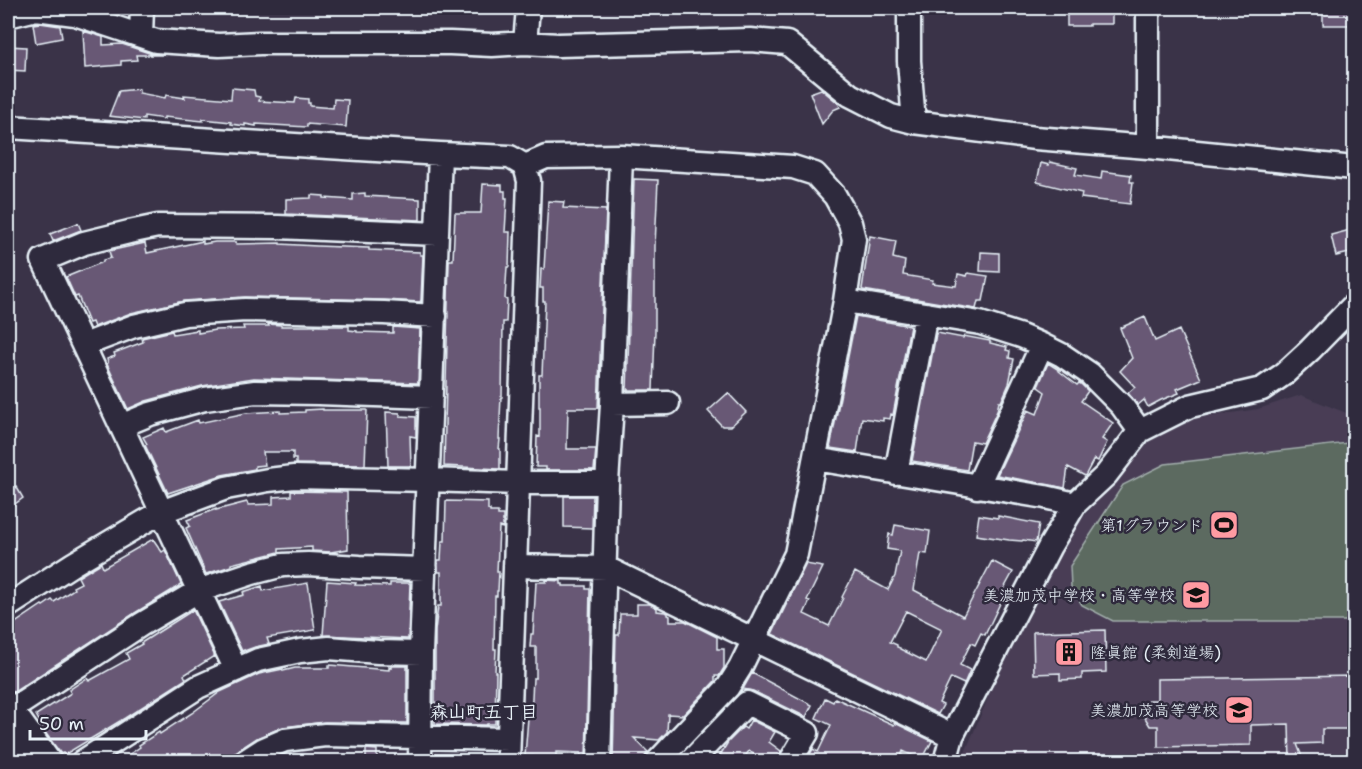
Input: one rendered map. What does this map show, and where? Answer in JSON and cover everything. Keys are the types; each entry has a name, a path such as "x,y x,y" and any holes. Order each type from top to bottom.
{"street":[{"path":"141,36 142,8"},
{"path":"525,43 528,8"},
{"path":"909,8 909,61 914,122"},
{"path":"1148,8 1148,147"},
{"path":"8,16 36,9 75,14 156,41 219,45 260,43 558,45 750,40 787,43 850,95 891,116 914,122 1035,138 1354,168"},
{"path":"8,127 510,157 525,166 529,181 508,762"},
{"path":"420,762 440,154"},
{"path":"525,166 546,157 621,156 793,167 815,174 835,196 850,223 854,239 796,554 740,668 728,687 657,762"},
{"path":"600,762 621,156"},
{"path":"236,670 43,260 84,243 158,226 278,227 437,234"},
{"path":"844,301 980,323 1042,345 1090,374 1122,406 1140,431"},
{"path":"945,762 952,736 1050,546 1075,504 1107,475 1140,431 1190,406 1262,389 1284,374 1311,350 1354,305"},
{"path":"84,345 134,326 185,314 245,310 435,316"},
{"path":"896,473 926,314"},
{"path":"977,487 1042,345"},
{"path":"121,426 150,414 205,399 255,392 431,397"},
{"path":"612,404 668,403"},
{"path":"815,459 1075,504"},
{"path":"8,606 161,512 226,488 294,477 608,483"},
{"path":"50,762 10,706 198,591 283,565 425,568"},
{"path":"515,566 606,568 952,736"},
{"path":"82,762 198,687 258,660 300,651 329,648 422,653"},
{"path":"690,762 747,703 807,733 790,762"},
{"path":"244,762 264,749 285,741 324,735 508,739"}],"shaded area":[{"name":"美濃加茂中学校・高等学校","path":"1301,395 1354,416 1354,761 961,762 1007,653 1067,536 1149,440 1184,420 1258,409"}],"green space":[{"name":"第1グラウンド","path":"1348,443 1348,454 1354,454 1354,621 1113,621 1082,605 1071,587 1070,566 1123,485 1165,464"}],"building":[{"path":"1067,8 1112,8 1112,24 1067,26"},
{"path":"1323,8 1354,8 1354,25 1323,25"},
{"path":"33,24 60,26 62,38 36,43"},
{"path":"83,31 103,37 103,45 122,44 162,55 136,55 137,60 121,61 121,65 85,68"},
{"path":"8,46 26,47 25,71 8,70"},
{"path":"232,88 254,90 255,96 260,97 259,101 295,103 296,98 308,99 310,106 333,108 334,99 348,100 346,127 307,124 307,127 256,124 256,126 245,124 245,126 203,119 203,121 144,116 144,120 109,116 119,91 139,89 139,93 165,98 166,95 185,98 184,95 231,99"},
{"path":"821,89 840,107 833,110 822,124 810,93"},
{"path":"1050,162 1077,168 1075,175 1101,179 1102,171 1131,175 1130,182 1133,182 1130,204 1081,198 1082,193 1037,182 1041,163 1049,165"},
{"path":"634,179 658,180 653,390 627,390"},
{"path":"483,184 502,185 502,191 505,191 505,198 507,198 505,232 510,232 505,299 507,300 506,322 503,322 500,469 444,466 449,260 453,260 455,213 481,213"},
{"path":"365,193 365,196 420,199 420,220 286,214 286,199 311,198 311,195 353,200 353,194"},
{"path":"548,201 564,202 563,208 606,210 598,408 568,408 567,449 596,449 594,470 546,470 546,467 536,467 537,436 540,437 539,375 542,375 545,301 543,301 543,288 540,288 541,269 544,269"},
{"path":"78,223 81,230 53,241 50,234"},
{"path":"1354,229 1354,252 1336,256 1331,235"},
{"path":"870,236 896,241 893,258 905,261 903,275 933,280 932,283 956,286 958,274 988,276 983,301 978,301 976,309 863,290"},
{"path":"203,241 203,244 215,242 280,243 420,252 420,255 423,255 421,300 420,302 245,297 184,301 131,313 94,327 92,322 89,323 78,296 75,297 66,277 111,258 109,251 145,243 147,253"},
{"path":"981,252 999,253 999,272 980,271"},
{"path":"856,316 910,326 893,415 891,414 890,419 883,418 883,421 862,418 857,452 830,448"},
{"path":"1145,317 1155,341 1179,330 1201,379 1177,389 1179,393 1148,407 1144,400 1138,405 1128,393 1135,387 1120,371 1132,358 1120,328"},
{"path":"268,324 349,326 349,330 357,332 393,333 393,327 420,329 418,383 254,378 202,386 146,401 128,409 107,364 107,359 115,356 114,353 143,342 142,338 172,331 173,334 198,330 198,333 244,329 243,326 269,326"},
{"path":"937,333 990,341 990,343 1007,347 1006,350 1010,351 1009,358 1014,359 1009,384 982,443 972,441 967,470 912,461"},
{"path":"1048,363 1077,385 1081,384 1088,391 1081,401 1113,423 1102,439 1107,442 1098,461 1094,459 1085,476 1068,467 1065,488 997,475 1028,410 1037,414 1045,392 1038,387"},
{"path":"728,393 746,412 731,426 722,426 708,411"},
{"path":"305,410 367,410 365,465 296,464 293,452 263,452 265,465 222,475 168,493 143,437 164,428 166,432 198,420 199,423 246,413 305,412"},
{"path":"386,412 416,417 416,437 410,436 411,466 388,466"},
{"path":"16,486 23,498 8,509 8,492"},
{"path":"291,491 347,492 348,549 331,552 312,551 312,547 279,549 279,552 231,564 231,566 206,574 186,528 190,526 187,520 216,509 247,502 248,505 273,504 273,497 291,496"},
{"path":"564,496 593,496 592,528 564,527"},
{"path":"446,501 488,502 490,512 503,515 503,528 499,527 498,591 495,596 495,724 435,724 435,631 438,606 441,606 441,572 438,572 438,560 441,560 442,541 445,541"},
{"path":"979,515 998,518 998,516 1039,524 1036,542 976,535"},
{"path":"895,525 930,531 927,554 920,553 914,590 963,616 992,561 1013,572 1001,594 1004,595 985,635 981,633 975,645 971,643 960,665 970,670 964,684 951,678 939,703 943,705 938,714 772,634 806,564 823,567 807,600 810,601 804,614 829,626 855,572 888,590 895,576 900,551 887,549 889,534 893,535","holes":["906,611 942,629 926,662 890,642"]},
{"path":"153,539 162,552 165,550 181,584 14,692 11,691 8,686 8,628 42,605 52,600 54,602 74,589 73,587 81,583 78,577 86,572 101,563 103,568"},
{"path":"546,580 561,581 563,586 586,586 586,589 590,589 586,762 580,762 581,753 556,752 556,762 533,762 533,756 525,756 528,718 531,718 533,678 536,678 536,647 530,647 536,582 546,582"},
{"path":"327,581 390,586 390,583 410,583 408,639 323,635"},
{"path":"308,583 315,630 267,638 269,644 242,651 219,602 244,595 243,592 262,586 263,591"},
{"path":"637,604 650,604 657,608 657,611 668,613 670,621 685,621 717,637 717,649 724,649 724,668 683,715 668,714 667,732 659,740 634,738 648,752 644,762 613,762 616,635 619,635 620,614 637,614"},
{"path":"193,610 218,663 214,656 184,675 186,679 64,755 61,754 36,715 71,693 69,690 87,678 89,681 129,659 126,653"},
{"name":"隆眞館 (柔剣道場)","path":"1105,630 1106,672 1082,673 1082,679 1060,680 1060,673 1034,674 1033,632"},
{"path":"329,665 389,670 391,666 407,666 407,723 325,722 283,727 257,738 223,762 118,762 140,747 139,745 159,732 160,734 220,692 259,674 283,669 283,671 295,668 329,668"},
{"path":"752,673 812,705 806,717 753,691 743,689"},
{"path":"1354,676 1354,729 1322,729 1322,743 1297,744 1304,762 1290,762 1289,724 1251,725 1251,745 1158,747 1158,726 1150,726 1144,716 1147,703 1150,700 1157,700 1157,679"},
{"path":"825,698 833,702 835,698 932,741 922,760 903,751 899,762 894,762 887,757 885,762 809,762 807,760 813,749 818,752 831,725 816,718"},
{"path":"751,720 775,732 769,742 781,751 777,762 765,762 749,751 741,762 716,762 728,742 743,727 746,729"},
{"path":"366,749 377,750 377,762 366,762"}],"place":[{"name":"第1グラウンド","path":"1224,525"},
{"name":"美濃加茂中学校・高等学校","path":"1196,595"},
{"name":"隆眞館 (柔剣道場)","path":"1069,652"},
{"name":"美濃加茂高等学校","path":"1239,710"}],"district":[{"name":"森山町五丁目","path":"484,712"}]}
